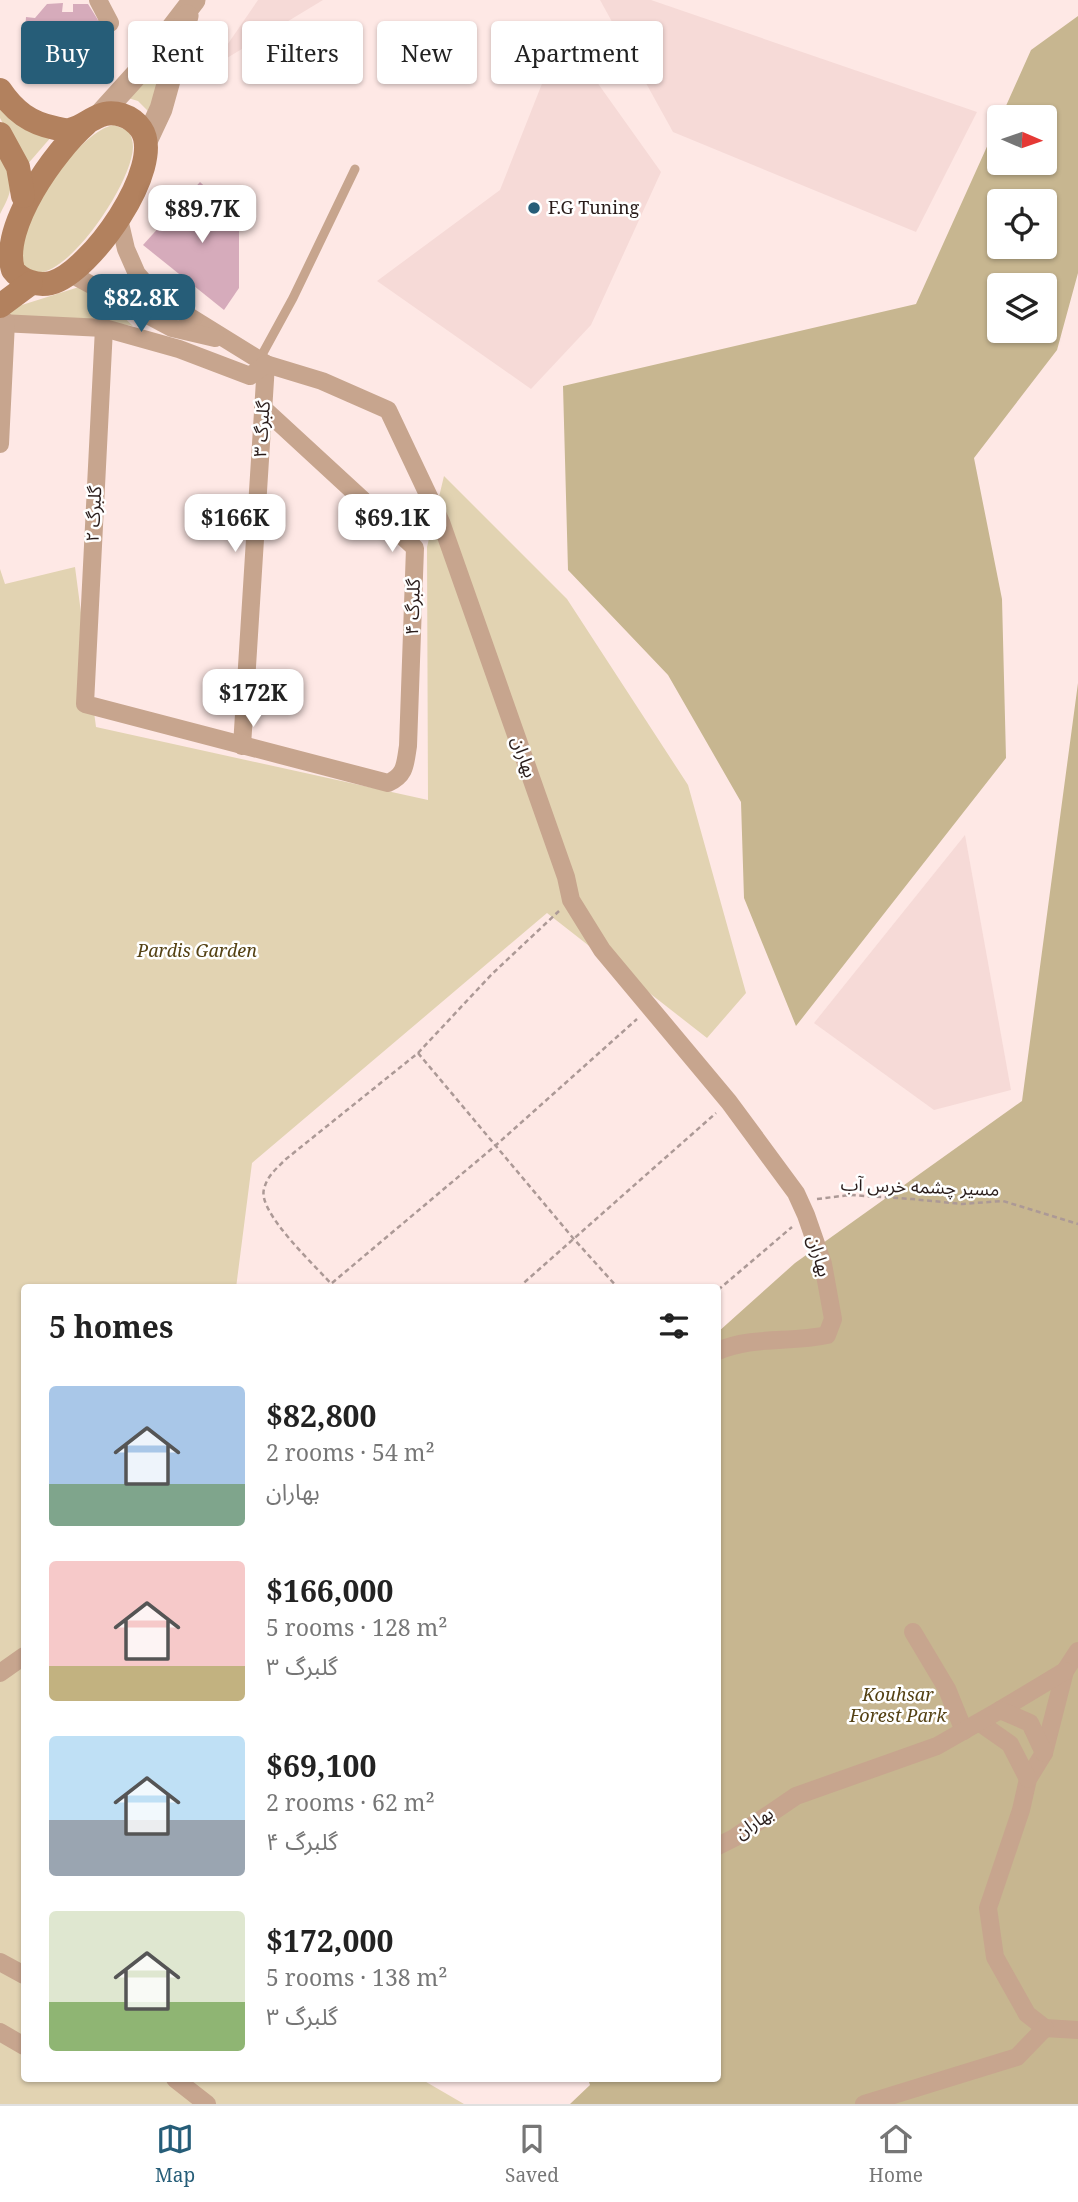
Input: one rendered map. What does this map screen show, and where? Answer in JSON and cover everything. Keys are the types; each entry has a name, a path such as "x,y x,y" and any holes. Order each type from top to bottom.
{"main road":[{"path":"0,90 15,110 43,126 68,131 93,120 111,113 124,115 134,121 142,130 146,141 147,152 134,191 119,219 104,239 69,273 51,283 31,283 17,275 8,262 4,236 23,196 48,161 93,120"},
{"path":"0,134 18,167 23,196"},
{"path":"2,317 31,283"}],"street":[{"path":"97,0 109,21"},
{"path":"93,120 138,73 192,3"},
{"path":"146,141 161,109 192,3"},
{"name":"بهاران","path":"119,219 126,249 137,274 156,296 266,365 322,381 388,410 441,522 566,877 571,900 602,950 729,1102 803,1208 823,1264 833,1319 827,1335 808,1340 730,1345 721,1350"},
{"path":"69,273 172,328 232,342"},
{"path":"0,444 2,317 104,328 179,349 250,376 266,365"},
{"name":"گلبرگ ۲","path":"104,328 85,704 242,746"},
{"name":"گلبرگ ۳","path":"242,746 266,365"},
{"name":"گلبرگ ۴","path":"242,746 388,783 399,779 404,771 408,746 415,548 263,408"},
{"path":"913,1632 972,1727 1010,1744 1028,1779"},
{"path":"1078,1651 1065,1671 1044,1753 1028,1779 1021,1810 988,1908 995,1957 1027,2014 1045,2028 1078,2030"},
{"path":"0,1673 21,1658"},
{"name":"بهاران","path":"721,1844 796,1796 937,1746 1065,1671"},
{"path":"1000,1710 1030,1723 1044,1753"},
{"path":"0,1962 21,1973"},
{"path":"864,2104 1017,2057 1045,2028"},
{"path":"0,2032 21,2044"},
{"path":"179,2082 207,2104"}],"lane":[{"path":"250,376 293,298 355,169"}],"path":[{"path":"571,900 492,974 418,1053 271,1174 262,1192 266,1207 275,1221 331,1284 495,1146 650,1007"},
{"path":"418,1053 614,1284"},
{"path":"522,1284 729,1102"},
{"name":"مسیر چشمه خرس آب","path":"803,1208 850,1195 962,1204 1003,1201 1078,1224"},
{"path":"721,1287 803,1208"}],"shaded area":[{"path":"258,0 323,0 288,21 244,21"},
{"path":"600,0 651,0 977,112 916,232 673,132 646,84 663,84 663,21 612,21"},
{"path":"242,23 242,49 228,57 228,44"},
{"path":"542,84 598,84 661,172 591,325 531,389 377,281 500,190"},
{"path":"965,835 1011,1090 934,1110 814,1023"}],"green space":[{"path":"1078,16 1078,273 1057,350 974,458 1002,599 1006,758 796,1026 744,898 741,802 668,675 568,570 563,386 916,304 987,147 987,175 1057,175 1057,105 1006,105 1031,50"},
{"path":"138,84 158,84 150,113 138,101 128,98"},
{"path":"0,105 52,136 26,166 0,118"},
{"path":"114,125 129,131 133,147 130,162 113,199 86,238 57,266 43,272 35,272 23,266 18,244 21,230 41,194 55,174 86,141 101,130"},
{"path":"0,150 11,182 9,196 0,214"},
{"path":"79,287 99,294 133,326 86,319 0,317 6,310"},
{"name":"Pardis Garden","path":"444,476 567,599 688,785 746,993 707,1038 547,913 252,1163 237,1284 21,1284 21,2082 426,2082 464,2104 0,2104 0,569 5,584 75,567 96,727 428,800 427,547"},
{"name":"Kouhsar Forest Park","path":"1078,683 1078,2104 570,2104 590,2085 589,2082 721,2082 721,1329 795,1263 1022,1101"}],"building":[{"path":"63,3 62,12 73,12 73,4 88,4 98,20 108,21 26,21 26,17 35,18 47,4"},
{"path":"200,182 239,219 239,288 224,310 143,245"}],"place":[{"name":"F.G Tuning","path":"534,208"}]}
